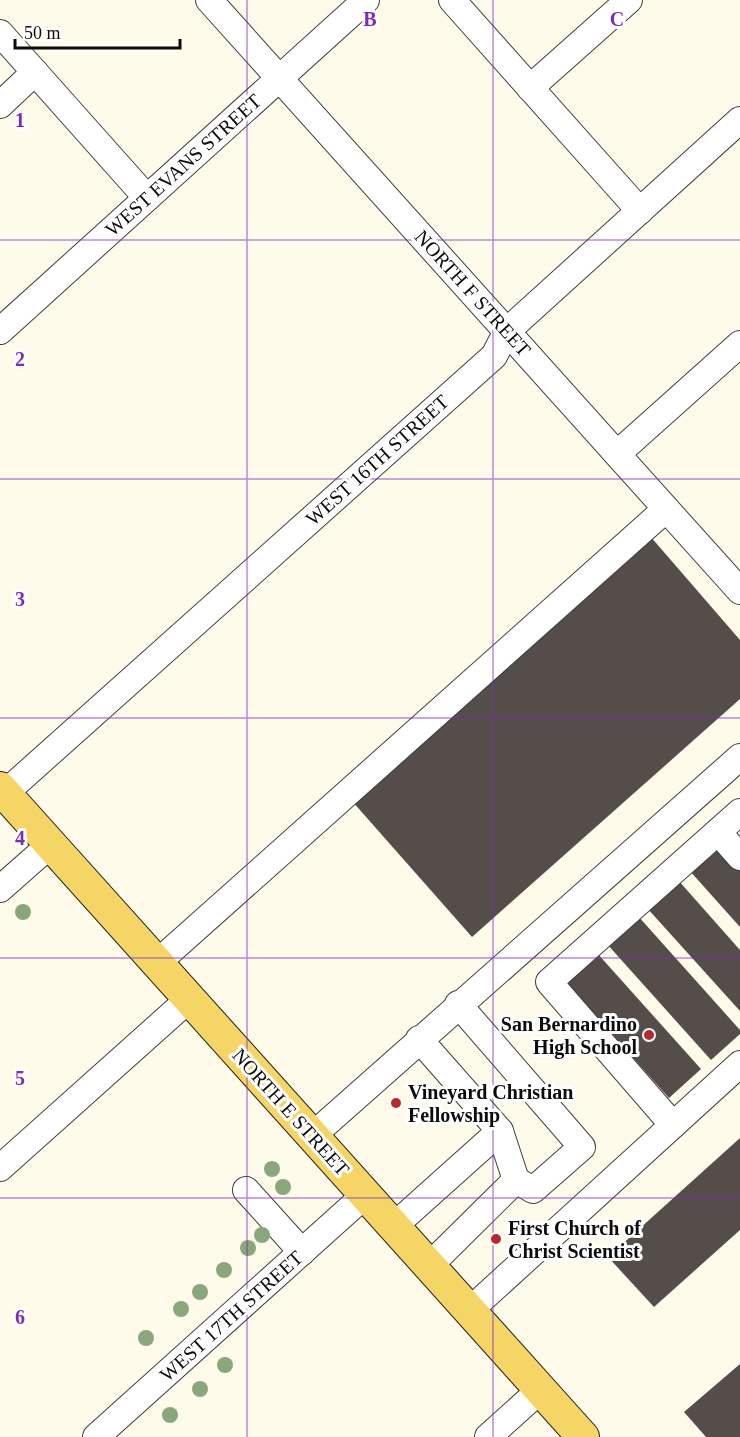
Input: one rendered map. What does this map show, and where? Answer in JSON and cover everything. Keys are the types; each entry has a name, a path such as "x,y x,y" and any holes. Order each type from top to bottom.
{"main road":[{"name":"NORTH E STREET","path":"2,790 583,1437"}],"street":[{"name":"NORTH F STREET","path":"210,0 739,587"},
{"name":"WEST EVANS STREET","path":"0,331 366,0"},
{"path":"452,0 640,211"},
{"path":"530,88 628,0"},
{"path":"0,33 147,198"},
{"path":"0,105 35,72"},
{"name":"WEST 16TH STREET","path":"2,790 494,356 507,331 740,120"},
{"path":"617,454 740,344"},
{"path":"157,963 666,508"},
{"path":"312,1136 493,973 740,757"},
{"path":"673,1125 549,982 740,812"},
{"path":"718,832 740,857"},
{"path":"0,890 51,844"},
{"path":"0,1168 189,999"},
{"path":"419,1039 500,1131 516,1180 533,1190 582,1148 458,1004"},
{"path":"469,1311 740,1064"},
{"path":"393,1227 500,1131"},
{"path":"429,1266 516,1180"},
{"path":"246,1190 302,1252"},
{"name":"WEST 17TH STREET","path":"96,1437 365,1195"},
{"path":"488,1437 540,1390"}],"building":[{"path":"650,536 740,640 740,699 472,937 352,801"},
{"path":"720,843 740,866 740,927 689,870"},
{"path":"678,880 740,950 740,1011 647,908"},
{"path":"638,916 740,1030 740,1034 711,1060 607,944"},
{"path":"597,953 701,1069 669,1098 565,982"},
{"path":"740,1138 740,1230 654,1307 608,1257"},
{"path":"740,1364 740,1437 706,1437 684,1412"}],"place":[{"name":"San Bernardino High School","path":"649,1035"},
{"name":"Vineyard Christian Fellowship","path":"396,1103"},
{"name":"First Church of Christ Scientist","path":"496,1239"}]}
